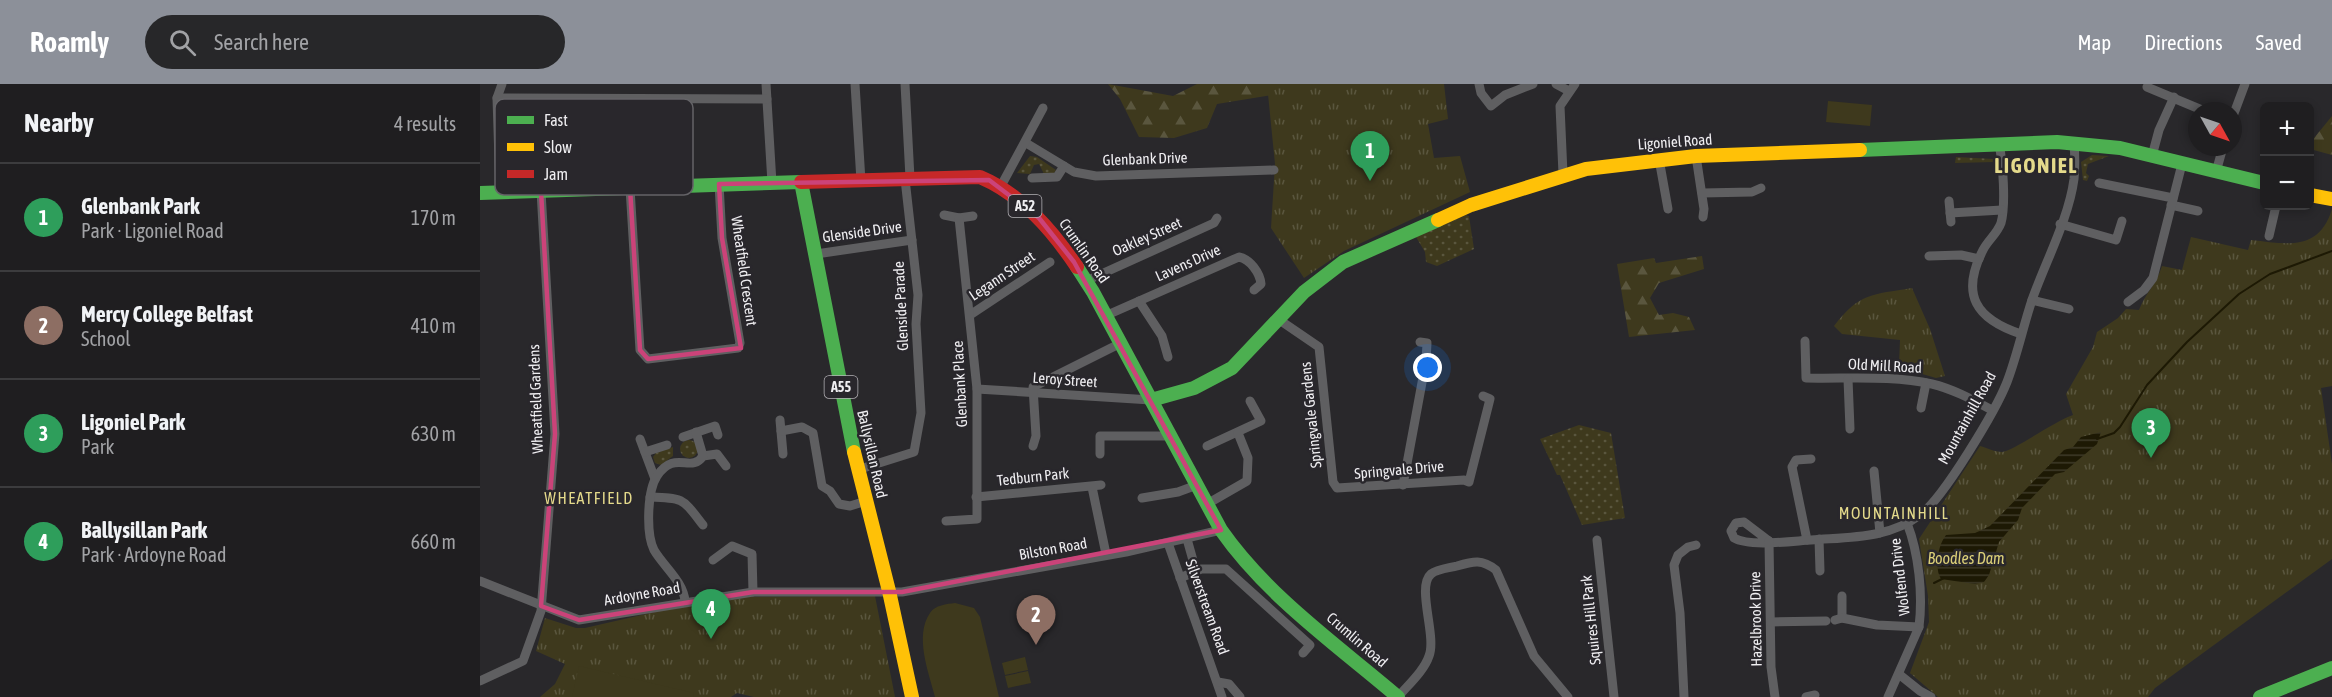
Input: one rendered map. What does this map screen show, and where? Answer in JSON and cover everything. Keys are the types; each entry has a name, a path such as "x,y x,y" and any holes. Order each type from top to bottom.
{"main road":[{"name":"Ligoniel Road","path":"1151,400 1194,388 1225,372 1250,352 1304,292 1343,262 1471,205 1563,174 1659,159 1696,156 2074,143 2100,144 2260,182"},
{"name":"Crumlin Road","path":"693,185 980,177 1001,186 1045,224 1067,251 1086,280 1172,436 1206,504 1239,556 1279,595 1398,697"},
{"name":"Ballysillan Road","path":"801,182 857,470 889,591 912,697"},
{"name":"Crumlin Road","path":"480,193 495,192"},
{"path":"2314,196 2332,199"},
{"path":"2260,697 2332,668"}],"street":[{"path":"502,84 497,98 767,99"},
{"path":"766,84 772,183"},
{"path":"855,84 861,181"},
{"name":"Glenside Parade","path":"857,470 914,452 921,395 916,324 918,295 907,179 905,84"},
{"path":"1479,84 1481,93 1491,106 1505,95 1533,84"},
{"path":"1556,84 1572,88 1560,106 1563,174"},
{"path":"2238,102 2245,84"},
{"path":"2146,87 2188,104"},
{"path":"2152,156 2159,130 2174,97"},
{"path":"1001,186 1043,108"},
{"name":"Glenbank Drive","path":"1026,143 1074,172 1096,176 1274,170"},
{"name":"Mountainhill Road","path":"1769,541 1880,533 1907,523 1922,514 1936,500 1992,410 2007,381 2020,334 2074,180 2074,143"},
{"path":"1999,144 2002,210 1997,231 1984,247 1979,259 1973,287 1979,309 1996,325 2020,334"},
{"path":"1696,156 1702,193 1702,217"},
{"path":"2216,172 2220,156"},
{"path":"1659,159 1668,209"},
{"path":"2128,302 2144,290 2153,278 2182,164"},
{"path":"1034,167 1034,178 1057,177 1064,166"},
{"path":"2099,183 2128,184 2198,211"},
{"name":"Wheatfield Crescent","path":"630,195 640,350 648,359 738,348 740,343 722,237 719,184"},
{"path":"1702,193 1752,192 1761,188"},
{"name":"Wheatfield Gardens","path":"480,681 523,661 541,606 555,434 541,195"},
{"path":"1949,201 1950,217 2002,210"},
{"path":"2269,236 2275,210"},
{"path":"944,215 959,218 973,216"},
{"name":"Glenbank Place","path":"946,520 976,519 977,388 959,218"},
{"name":"Oakley Street","path":"1086,280 1214,223 1217,218"},
{"path":"2060,224 2116,240 2121,221"},
{"name":"Glenside Drive","path":"816,254 912,240"},
{"name":"Lavens Drive","path":"1106,316 1240,252 1260,276 1261,284 1254,290"},
{"path":"1929,256 1961,255 1979,259"},
{"name":"Legann Street","path":"970,315 1050,262"},
{"path":"2032,300 2069,309"},
{"path":"1139,301 1162,336 1168,357"},
{"name":"Springvale Gardens","path":"1278,319 1319,347 1333,482 1341,490"},
{"name":"Old Mill Road","path":"1805,341 1806,378 1926,383 1950,390 1992,410"},
{"path":"1403,485 1426,361 1427,343 1420,342"},
{"path":"1033,446 1036,436 1033,393 1036,384 1121,343"},
{"path":"1848,380 1850,429"},
{"path":"1921,408 1926,383"},
{"name":"Leroy Street","path":"977,388 1151,400"},
{"name":"Springvale Drive","path":"1341,490 1459,480 1469,482 1490,399 1483,396"},
{"path":"1207,446 1227,435 1238,434 1261,421 1250,401"},
{"path":"682,436 715,426 718,435"},
{"path":"783,454 781,426 802,427 813,433 822,486 830,491 838,504 850,506 866,501"},
{"path":"696,432 703,456"},
{"path":"1206,504 1247,481 1248,458 1238,434"},
{"path":"1100,454 1100,436 1172,436"},
{"path":"640,439 655,479"},
{"path":"645,452 667,445"},
{"path":"685,602 682,590 653,548 650,496 655,479 669,464 676,461 693,465 703,456 717,454 726,466"},
{"path":"1807,540 1792,467 1796,460 1811,459"},
{"path":"1874,471 1880,533"},
{"path":"1142,498 1178,492 1197,485"},
{"name":"Tedburn Park","path":"976,497 1096,486 1106,554"},
{"path":"650,496 678,498 685,501 703,525"},
{"name":"Wolfend Drive","path":"1907,523 1915,548 1921,605 1919,627"},
{"name":"Bilston Road","path":"889,591 902,592 1168,543 1221,530"},
{"path":"1187,539 1196,571"},
{"path":"1820,539 1820,571"},
{"name":"Squires Hill Park","path":"1597,540 1614,697"},
{"name":"Hazelbrook Drive","path":"1769,541 1775,697"},
{"name":"Silverstream Road","path":"1168,543 1222,697"},
{"path":"1684,697 1680,614 1674,565 1678,555 1688,547 1696,545"},
{"path":"713,560 732,546 752,554 753,592"},
{"path":"1398,697 1429,657 1431,634 1425,595 1427,579 1433,572 1472,561 1484,561 1496,570 1534,656 1568,697"},
{"path":"1180,578 1196,571 1217,567 1226,569 1310,645 1303,653"},
{"name":"Ardoyne Road","path":"480,581 579,620 753,592 889,591"},
{"path":"1835,620 1842,597"},
{"path":"1771,622 1835,620 1884,626 1919,627 1888,697"},
{"path":"1899,675 1920,692 1931,697"},
{"path":"1218,682 1230,684 1240,697"}],"highlighted area":[{"path":"989,180 1039,218 1074,262 1221,530 902,592 753,592 579,620 541,606 555,434 541,191 630,188 640,350 648,359 741,348 722,238 719,184"}],"green space":[{"path":"1108,84 1173,96 1197,84 1292,84 1291,92 1217,104 1207,128 1174,138 1139,137 1120,99"},
{"path":"1267,84 1444,84 1448,119 1428,124 1434,158 1460,156 1470,192 1344,251 1304,278 1271,228 1275,164"},
{"path":"1828,101 1872,105 1870,126 1826,122"},
{"path":"2332,116 2332,155 2314,150 2314,138"},
{"path":"2092,155 2109,156 2088,164 2086,173 2089,176 2087,181 2083,180 2081,162"},
{"path":"1030,156 1037,157 1056,170 1054,173 1044,174 1039,164 1034,165 1030,174 1017,173"},
{"path":"1956,157 1994,159 1994,162 1955,163"},
{"path":"2332,209 2332,386 2321,388 2332,464 2332,559 2155,688 2148,697 1938,697 1910,673 1929,622 1928,596 1919,539 1980,446 2002,452 2073,415 2066,394 2093,347 2097,332 2118,318 2126,309 2139,310 2162,266 2182,270 2191,237 2248,250 2251,240 2277,243 2300,242 2319,233"},
{"path":"1466,215 1469,216 1474,249 1437,266 1426,262 1425,252 1416,237"},
{"path":"1702,256 1704,269 1659,283 1650,298 1659,315 1673,313 1689,317 1695,330 1629,337 1617,264 1654,258 1656,263"},
{"path":"1912,288 1930,329 1945,376 1936,378 1902,368 1899,365 1900,340 1842,334 1834,326 1852,307 1868,297"},
{"path":"1579,425 1611,433 1625,518 1582,525 1560,475 1557,475 1540,439"},
{"path":"689,440 695,443 698,449 695,455 689,458 683,455 680,449 683,443"},
{"path":"673,447 673,456 661,465 655,463 653,457 656,453"},
{"path":"875,596 895,697 754,697 737,693 731,697 540,697 555,684 565,664 536,651 545,618 576,628 585,628 672,608 743,597"},
{"path":"955,603 974,608 980,617 999,697 935,697 924,655 925,622 935,608"},
{"path":"1025,657 1028,670 1005,675 1002,663"},
{"path":"579,666 694,693 693,697 572,697"},
{"path":"1028,671 1031,683 1008,688 1005,676"}],"water":[{"name":"Boodles Dam","path":"2101,432 2097,444 2064,472 2055,474 2022,508 2018,520 1999,542 1989,575 1984,582 1975,584 1941,579 1938,557 1946,535 1975,533 1990,526 2064,450 2073,447 2081,437"}],"waterway":[{"path":"2097,439 2114,433 2120,427 2147,385 2187,342 2239,294 2270,274 2332,251"},
{"path":"1934,583 1944,578"}],"traffic: fast":[{"path":"1860,150 2057,142 2120,148 2260,182"},
{"path":"693,186 801,182 854,452"},
{"path":"480,193 495,192"},
{"path":"1151,400 1194,388 1232,368 1304,292 1343,262 1438,220"},
{"path":"1077,267 1093,292 1221,530 1259,577 1281,598 1398,697"},
{"path":"2260,697 2332,668"}],"traffic: slow":[{"path":"1438,220 1471,205 1586,169 1696,156 1860,150"},
{"path":"2314,196 2332,199"},
{"path":"854,452 889,591 912,697"}],"traffic: jam":[{"path":"801,182 980,177 1009,193 1035,215 1077,267"}],"place":[{"name":"Glenbank Park","path":"1370,181"},
{"name":"Ligoniel Park","path":"2151,458"},
{"name":"Ballysillan Park","path":"711,639"},
{"name":"Mercy College Belfast","path":"1036,645"}],"district":[{"name":"LIGONIEL","path":"2036,166"},
{"name":"WHEATFIELD","path":"589,498"},
{"name":"MOUNTAINHILL","path":"1894,513"}]}
